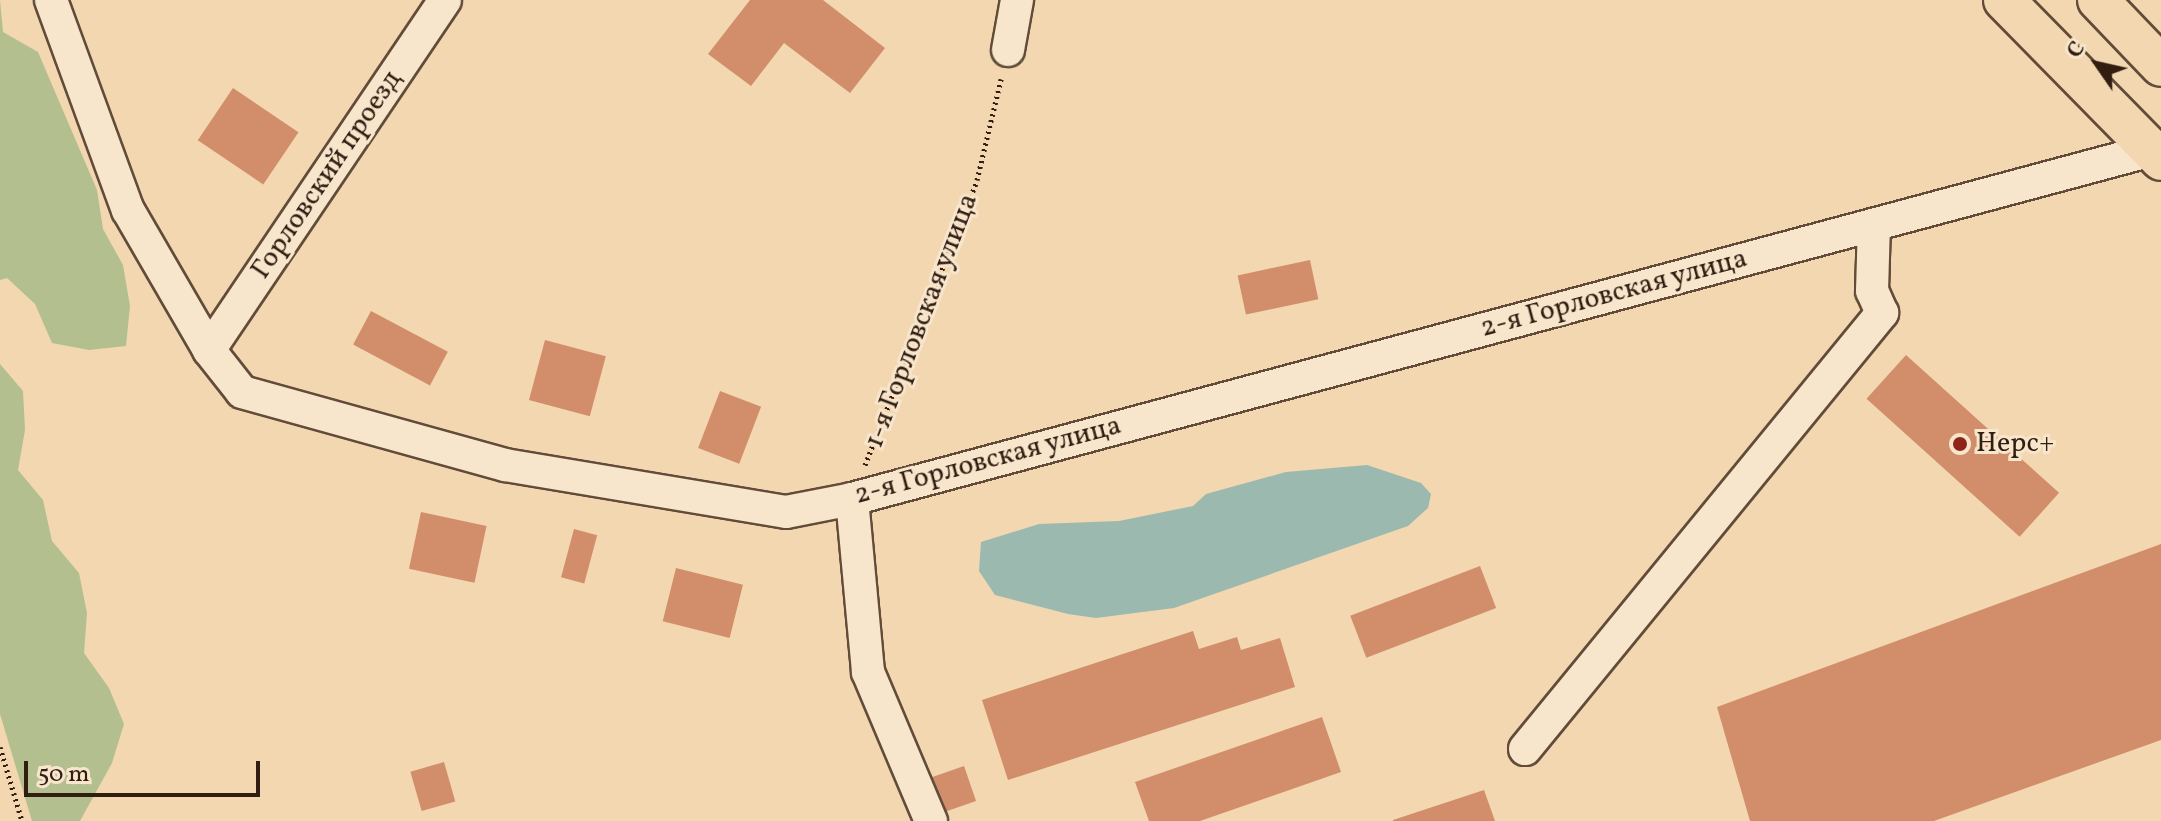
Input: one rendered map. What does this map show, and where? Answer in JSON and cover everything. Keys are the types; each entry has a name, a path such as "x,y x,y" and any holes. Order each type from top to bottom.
{"main road":[{"path":"2004,0 2156,155"},
{"path":"2098,0 2161,66"}],"street":[{"name":"2-я Горловская улица","path":"51,0 128,210 209,350 242,392 505,465 786,512 852,499 1874,225 2156,155"},
{"name":"Горловский проезд","path":"209,350 445,0"},
{"path":"1008,50 1017,0"},
{"path":"1525,749 1882,313 1872,291 1874,225"},
{"path":"852,499 868,672 931,821"}],"path":[{"name":"1-я Горловская улица","path":"852,499 977,180 1008,50"},
{"path":"0,747 22,821"}],"green space":[{"path":"0,0 3,32 38,52 97,190 103,229 123,265 130,306 126,346 89,350 52,343 35,304 7,278 0,280"},
{"path":"0,364 23,391 25,430 18,470 43,500 52,541 79,573 87,613 84,653 109,688 124,724 112,763 80,821 32,821 0,714"}],"water":[{"path":"1367,465 1421,483 1431,494 1428,508 1408,526 1174,608 1096,618 1068,614 995,595 979,571 981,542 1039,524 1119,521 1193,506 1206,494 1286,472"}],"building":[{"path":"750,0 823,0 885,48 850,93 784,43 751,86 708,54"},
{"path":"233,88 298,132 263,184 198,140"},
{"path":"1310,260 1318,299 1246,315 1238,275"},
{"path":"371,311 448,352 430,385 353,345"},
{"path":"545,340 606,356 590,416 529,400"},
{"path":"1906,355 2059,493 2020,537 1867,399"},
{"path":"720,391 761,407 739,464 698,448"},
{"path":"421,512 487,526 474,583 409,569"},
{"path":"574,529 597,535 584,584 561,577"},
{"path":"2161,544 2161,740 1934,821 1750,821 1717,707"},
{"path":"1480,566 1496,608 1366,658 1350,616"},
{"path":"676,568 743,585 730,638 663,621"},
{"path":"1193,631 1199,649 1237,637 1241,650 1280,638 1295,687 1008,780 982,700"},
{"path":"1322,717 1341,772 1200,821 1149,821 1135,782"},
{"path":"444,762 455,801 422,811 410,772"},
{"path":"964,766 976,801 943,812 931,777"},
{"path":"1484,790 1495,821 1393,821 1393,820"}],"place":[{"name":"Нерс+","path":"1960,444"}]}
